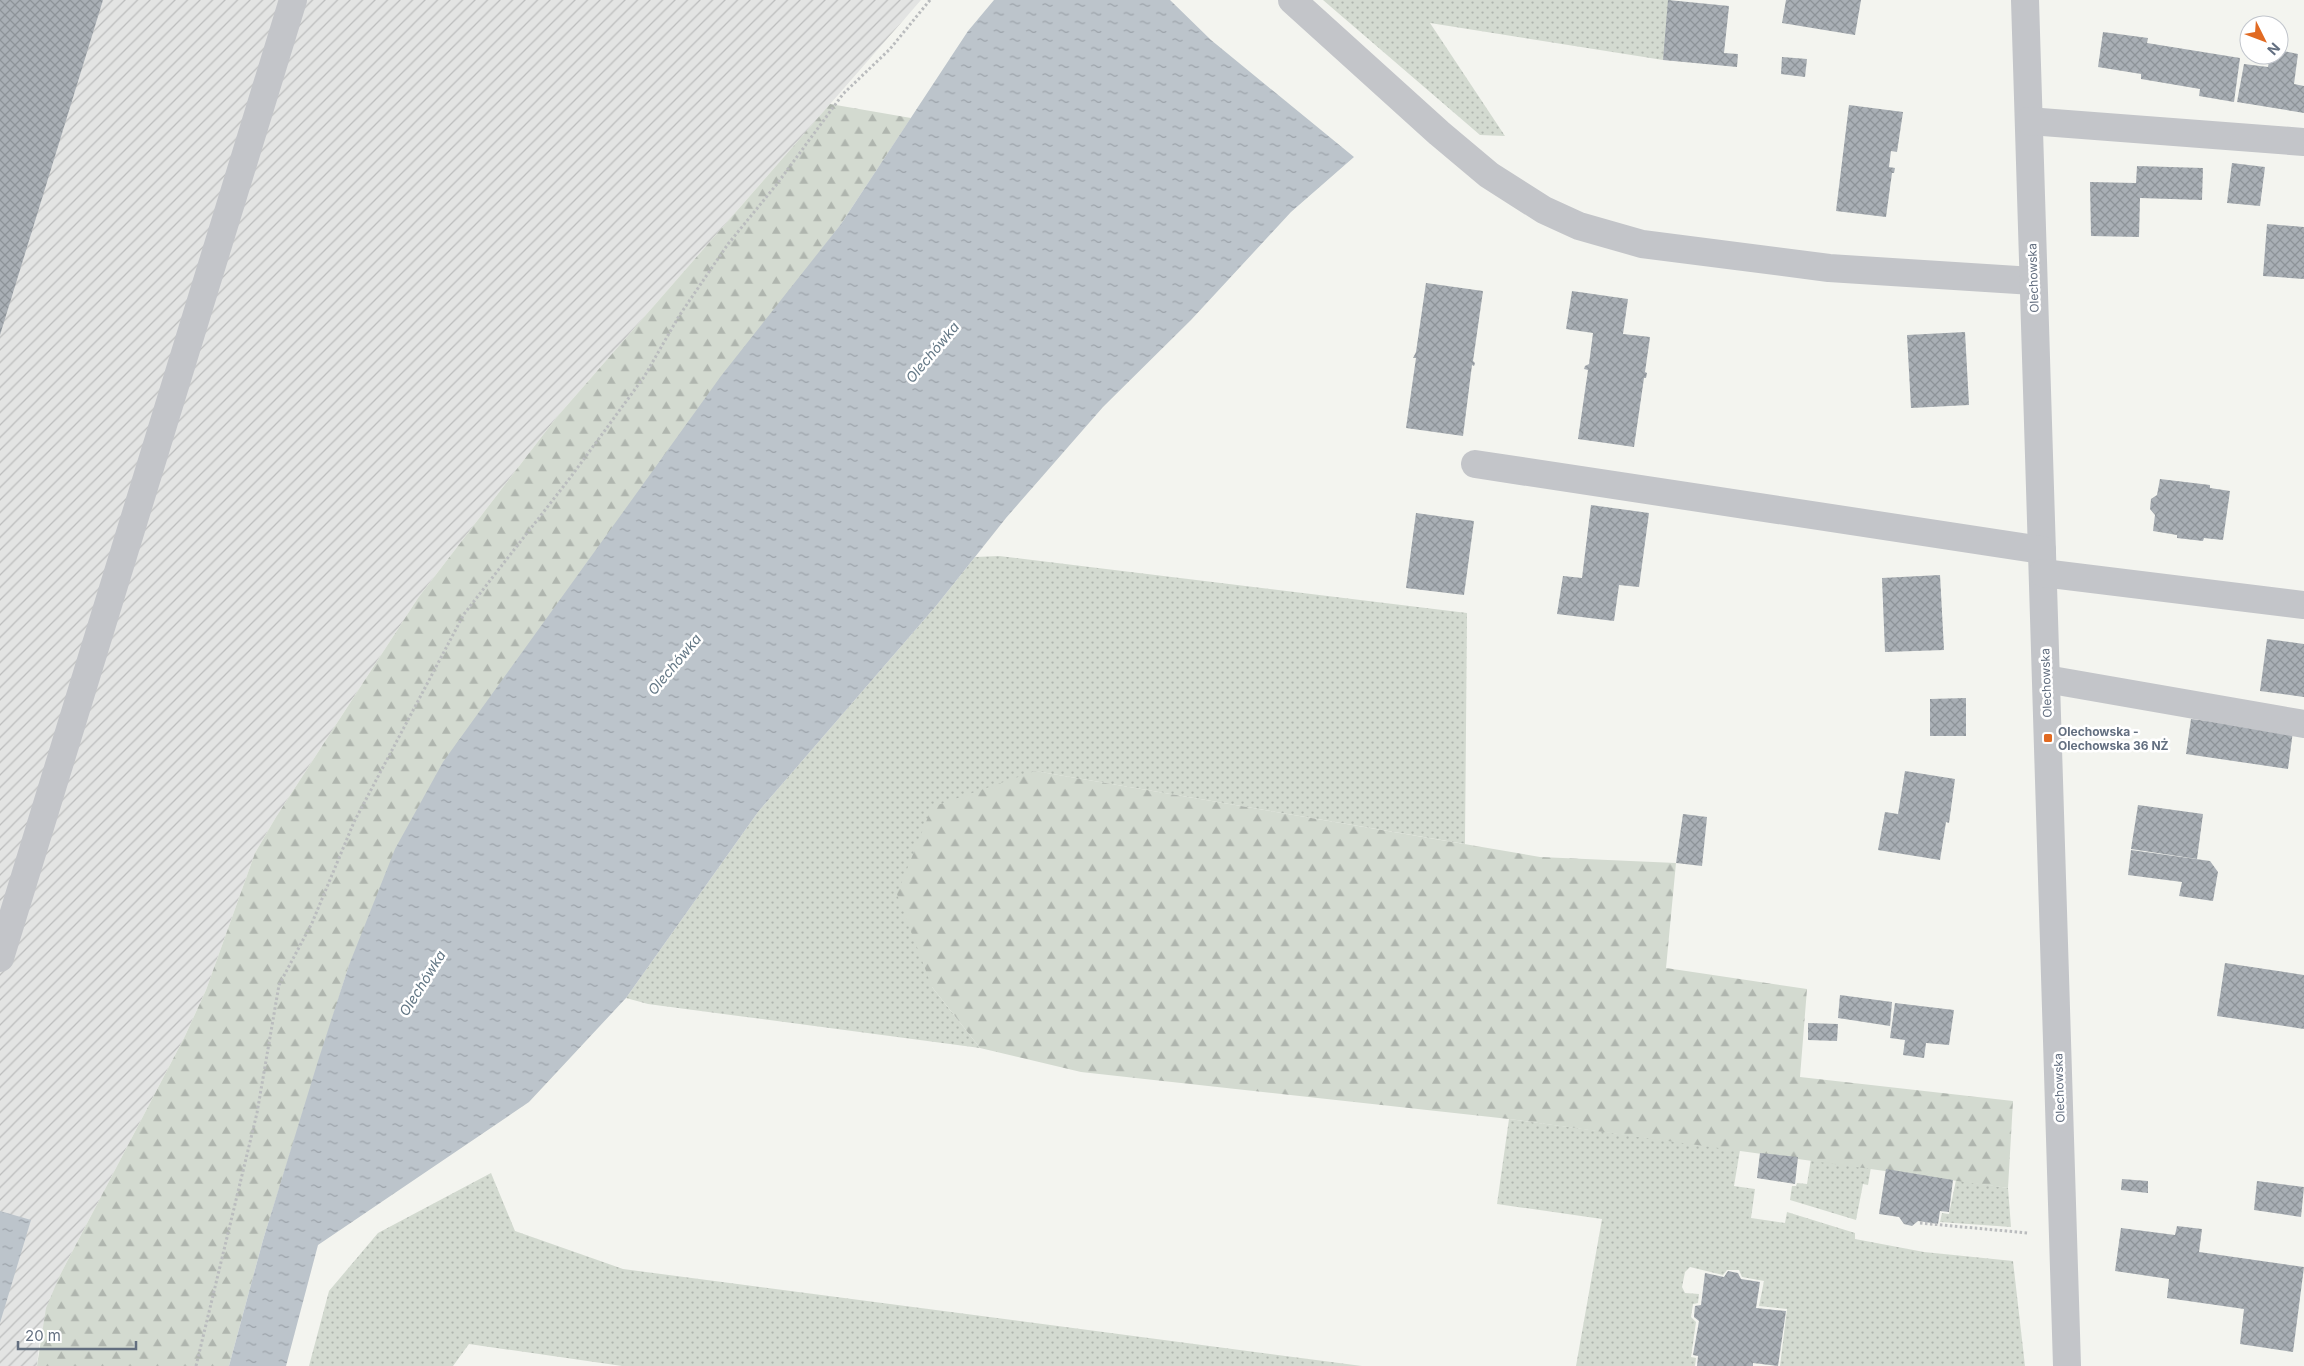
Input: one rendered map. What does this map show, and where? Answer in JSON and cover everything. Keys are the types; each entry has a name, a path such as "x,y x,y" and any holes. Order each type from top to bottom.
{"street":[{"path":"0,958 294,0"},
{"path":"1292,0 1439,133 1489,175 1544,210 1579,226 1642,244 1829,268 2034,281"},
{"name":"Olechowska","path":"2025,0 2067,1366"},
{"path":"2028,121 2304,142"},
{"path":"1475,464 2304,606"},
{"path":"2046,679 2304,724"}],"path":[{"path":"196,1366 257,1113 279,986 312,923 354,822 464,614 570,478 644,377 679,316 728,244 777,184 843,94 890,49 930,0"},
{"path":"1920,1223 2063,1235"}],"shaded area":[{"path":"0,0 921,0 556,418 418,598 276,817 255,853 206,990 185,1036 60,1275 39,1345 37,1366 0,1366"}],"green space":[{"path":"1323,0 1671,0 1663,60 1430,23 1505,136 1480,135"},
{"path":"830,104 911,118 841,224 634,498 567,592 349,965 263,1240 229,1366 37,1366 46,1308 60,1275 185,1036 206,990 255,853 276,817 418,598 556,418"},
{"path":"999,556 1467,613 1465,844 1035,771 932,987 980,1048 648,1004 626,998 758,812 936,606 975,557"},
{"path":"1035,771 1540,857 1676,863 1666,968 1807,989 1800,1077 2013,1101 2008,1188 1509,1119 1081,1072 980,1048 932,987 897,894 932,807"},
{"path":"1509,1119 1740,1150 1734,1186 1755,1189 1751,1218 1785,1223 1787,1212 1855,1233 1855,1239 1924,1252 2013,1261 2025,1366 1780,1366 1787,1309 1759,1306 1764,1281 1742,1277 1739,1270 1727,1270 1723,1275 1690,1267 1685,1272 1682,1287 1685,1293 1699,1294 1698,1303 1693,1304 1691,1317 1696,1322 1691,1357 1696,1358 1695,1366 1576,1366 1602,1219 1497,1204"},
{"path":"1811,1159 1871,1167 1868,1185 1863,1184 1856,1220 1790,1200 1792,1186 1796,1186 1797,1183 1807,1184"},
{"path":"491,1173 515,1231 623,1269 1362,1366 622,1366 469,1344 453,1366 309,1366 329,1291 378,1233"},
{"path":"1956,1180 2008,1188 2011,1227 1940,1222 1942,1213 1949,1214"}],"water":[{"name":"Olechówka","path":"994,0 1170,0 1211,40 1354,157 1291,212 1191,320 1103,407 1006,518 936,606 758,812 626,998 529,1102 318,1245 286,1366 229,1366 263,1240 349,965 395,849 443,762 721,376 841,224 968,31"},
{"path":"0,1211 31,1220 0,1323"}],"building":[{"path":"0,0 103,0 0,335"},
{"path":"1668,0 1729,6 1724,53 1738,54 1737,67 1663,60"},
{"path":"1786,0 1861,0 1855,35 1782,23"},
{"path":"2103,32 2148,38 2147,43 2239,58 2234,102 2199,96 2200,89 2141,79 2141,74 2098,67"},
{"path":"2289,52 2298,54 2294,84 2304,86 2304,113 2237,102 2244,65 2268,67 2268,65 2289,65"},
{"path":"1782,57 1807,59 1805,77 1781,74"},
{"path":"1849,105 1903,112 1897,152 1891,151 1889,167 1895,168 1894,173 1892,173 1886,217 1836,211"},
{"path":"2232,163 2265,167 2260,206 2227,203"},
{"path":"2137,166 2203,168 2202,200 2140,198 2139,237 2091,236 2090,182 2136,183"},
{"path":"2267,224 2304,227 2304,279 2263,276"},
{"path":"1426,283 1483,291 1473,361 1475,363 1474,366 1472,365 1463,436 1406,428 1416,358 1413,358 1416,352"},
{"path":"1572,291 1628,299 1623,334 1650,337 1645,372 1647,373 1646,378 1644,378 1634,447 1578,439 1588,370 1584,369 1589,364 1593,333 1566,329"},
{"path":"1965,332 1969,405 1911,408 1907,335"},
{"path":"2160,479 2210,485 2210,488 2230,491 2223,540 2204,538 2203,541 2177,538 2177,535 2153,531 2155,515 2150,509 2151,499 2157,495"},
{"path":"1591,505 1649,513 1639,587 1619,585 1614,621 1557,614 1563,576 1582,578"},
{"path":"1416,513 1474,521 1464,595 1406,588"},
{"path":"1940,575 1944,650 1885,652 1882,578"},
{"path":"2267,639 2304,644 2304,697 2260,691"},
{"path":"1966,698 1966,736 1930,736 1930,699"},
{"path":"2191,719 2293,731 2288,769 2186,754"},
{"path":"1905,771 1955,779 1949,823 1946,822 1940,860 1878,850 1885,812 1898,814"},
{"path":"2138,805 2203,814 2197,859 2131,849"},
{"path":"1683,814 1707,817 1702,866 1676,863"},
{"path":"2131,850 2210,861 2218,872 2213,901 2179,896 2182,882 2128,875"},
{"path":"2225,963 2304,975 2304,1029 2217,1016"},
{"path":"1840,995 1892,1002 1890,1026 1838,1018"},
{"path":"1895,1003 1954,1010 1949,1045 1926,1043 1924,1058 1903,1055 1905,1040 1890,1038"},
{"path":"1808,1023 1838,1024 1837,1041 1808,1040"},
{"path":"1760,1153 1798,1157 1795,1184 1757,1178"},
{"path":"1886,1169 1953,1180 1949,1212 1940,1211 1938,1224 1918,1221 1912,1226 1904,1224 1899,1217 1879,1214"},
{"path":"2122,1179 2148,1181 2148,1193 2121,1190"},
{"path":"2257,1181 2304,1187 2301,1217 2254,1210"},
{"path":"2177,1226 2202,1229 2199,1252 2304,1267 2293,1352 2240,1344 2244,1309 2167,1298 2169,1279 2115,1271 2121,1228 2175,1235"},
{"path":"1728,1271 1738,1273 1741,1279 1760,1282 1756,1308 1786,1311 1778,1366 1753,1363 1753,1366 1697,1366 1698,1356 1693,1355 1699,1321 1694,1317 1695,1306 1701,1305 1705,1273 1724,1277"}],"place":[{"name":"Olechowska - Olechowska 36 NŻ","path":"2048,738"}]}
